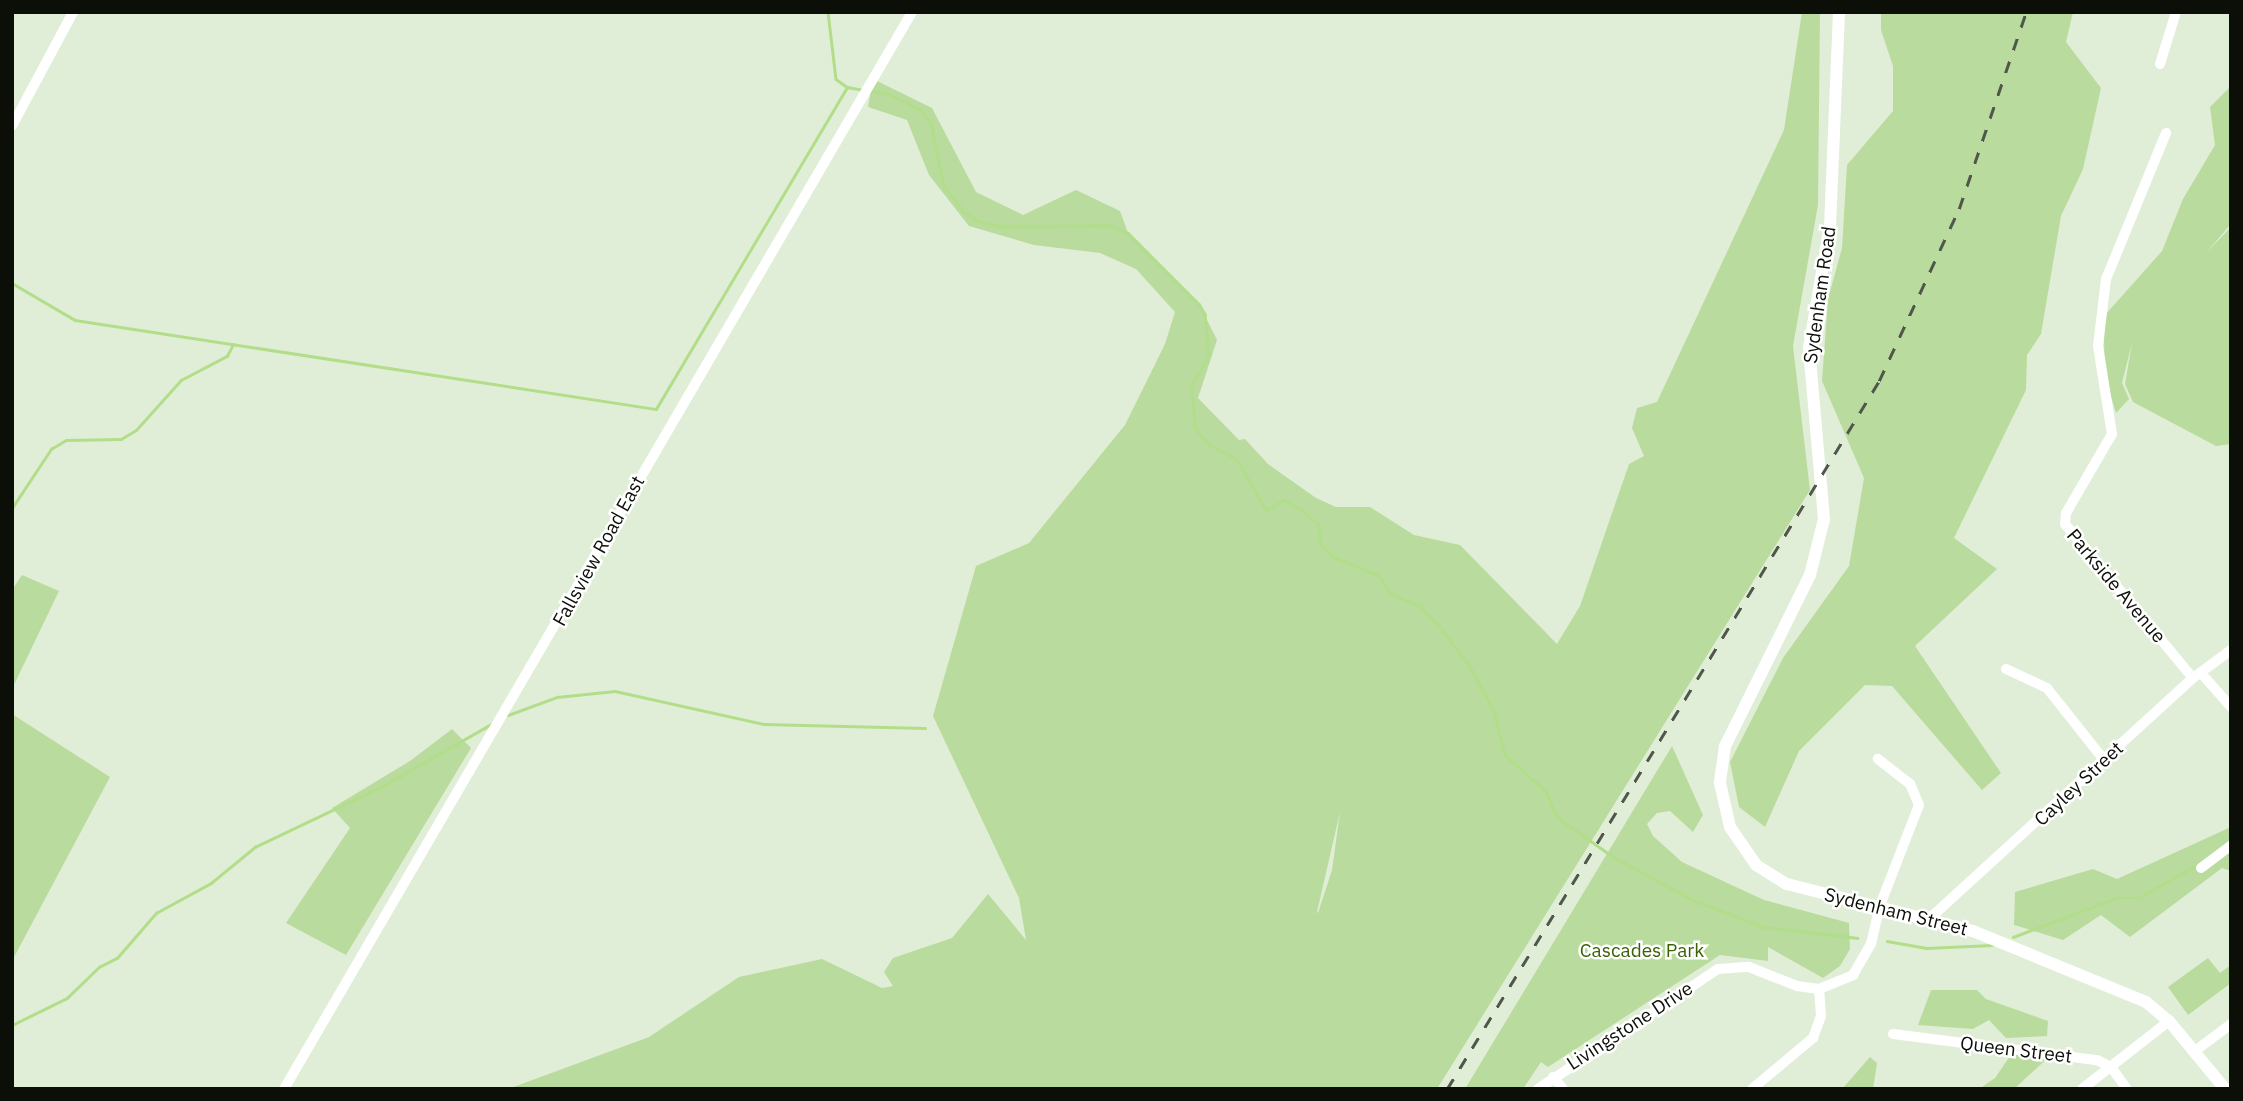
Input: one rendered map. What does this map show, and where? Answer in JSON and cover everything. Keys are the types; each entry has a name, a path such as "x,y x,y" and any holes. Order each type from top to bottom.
{"main road":[{"name":"Sydenham Road","path":"1772,651 1811,575 1824,519 1809,348 1830,225 1839,12"},
{"name":"Sydenham Street","path":"1772,651 1725,746 1720,783 1730,827 1756,865 1776,878 1832,898 1929,919 2013,944 2146,1002 2169,1021 2225,1089"}],"street":[{"path":"12,126 74,12"},
{"name":"Fallsview Road East","path":"284,1089 912,12"},
{"path":"2160,64 2176,12"},
{"name":"Parkside Avenue","path":"2166,133 2106,279 2098,346 2112,434 2066,513 2065,524 2197,675 2231,707"},
{"name":"Cayley Street","path":"1929,919 2197,675 2231,650"},
{"path":"2006,669 2048,688 2104,760"},
{"path":"1752,1089 1813,1038 1821,1016 1819,989 1842,982 1860,967 1879,908 1919,805 1910,783 1878,759"},
{"path":"2201,868 2231,845"},
{"name":"Livingstone Drive","path":"1538,1089 1718,969 1749,967 1797,986 1819,989"},
{"path":"2082,1089 2169,1021"},
{"path":"2195,1051 2231,1024"},
{"name":"Queen Street","path":"1893,1034 2097,1060 2111,1067"},
{"path":"2111,1067 2127,1089"},
{"path":"1553,1077 1563,1089"}],"green space":[{"path":"1802,12 1820,12 1818,205 1793,346 1810,490 1437,1089 508,1089 649,1037 739,977 822,959 882,988 893,986 884,972 893,958 952,938 988,894 1026,940 1019,898 933,716 976,566 1029,543 1125,425 1165,344 1175,312 1136,269 1100,253 1034,245 969,226 929,175 907,120 868,107 873,79 932,108 976,192 1023,215 1076,190 1120,211 1128,233 1199,304 1217,340 1198,398 1239,440 1245,439 1268,464 1316,498 1336,507 1370,507 1414,535 1460,545 1557,644 1580,606 1629,464 1644,456 1632,428 1637,408 1657,402 1784,130","holes":["1340,812 1332,870 1318,913"]},
{"path":"1881,12 2073,12 2066,42 2101,88 2083,169 2061,216 2041,334 2027,355 2026,390 1954,538 1997,569 1915,646 2001,773 1982,790 1892,686 1865,685 1799,751 1765,827 1739,807 1730,762 1783,658 1849,566 1864,478 1822,381 1828,299 1842,248 1847,165 1893,111 1893,66 1881,30"},
{"path":"2231,86 2231,224 2205,254 2231,227 2231,444 2216,446 2133,402 2125,384 2132,343 2122,383 2129,399 2116,413 2105,376 2105,315 2162,251 2183,199 2215,145 2210,107"},
{"path":"22,575 59,591 12,689 12,590"},
{"path":"12,714 110,777 12,961"},
{"path":"452,729 471,748 346,955 286,923 350,828 332,808 410,761"},
{"name":"Cascades Park","path":"1672,746 1703,815 1693,832 1670,811 1657,813 1647,824 1653,836 1682,862 1764,900 1849,923 1850,949 1840,966 1823,978 1768,947 1768,961 1720,955 1548,1067 1541,1062 1523,1089 1465,1089"},
{"path":"2231,827 2231,871 2222,868 2130,937 2101,915 2063,940 2014,925 2015,892 2093,869 2117,879"},
{"path":"2208,958 2220,973 2231,965 2231,983 2188,1015 2168,987"},
{"path":"1931,990 1977,990 1986,999 2048,1021 2047,1036 2006,1038 1989,1020 1973,1029 1918,1025"},
{"path":"2012,1053 2052,1054 2014,1089 1979,1089 1995,1078"},
{"path":"1870,1057 1877,1063 1873,1089 1842,1089"}],"waterway":[{"path":"828,12 836,79 847,87 864,90"},
{"path":"12,283 75,320 656,409 847,87"},
{"path":"870,91 889,94 921,110 931,124 944,186 964,212 978,221 1003,227 1108,225 1128,233 1199,304 1205,314 1209,356 1192,385 1195,428 1210,445 1237,459 1266,510 1284,500 1302,510 1318,524 1321,544 1333,557 1379,575 1391,594 1421,607 1437,623 1469,665 1494,711 1505,755 1546,791 1557,817 1612,856 1693,900 1764,927 1857,938"},
{"path":"12,508 51,449 66,440 121,439 136,430 181,380 227,356 233,344"},
{"path":"508,715 557,697 615,691 764,724 925,728"},
{"path":"12,1025 67,998 99,967 117,958 156,913 211,883 255,847 383,786 493,723"},
{"path":"2013,937 2116,898 2138,898 2197,865"},
{"path":"1887,941 1926,948 1992,945"}],"railway":[{"path":"1447,1089 1879,381 1959,209 2026,12"}]}
